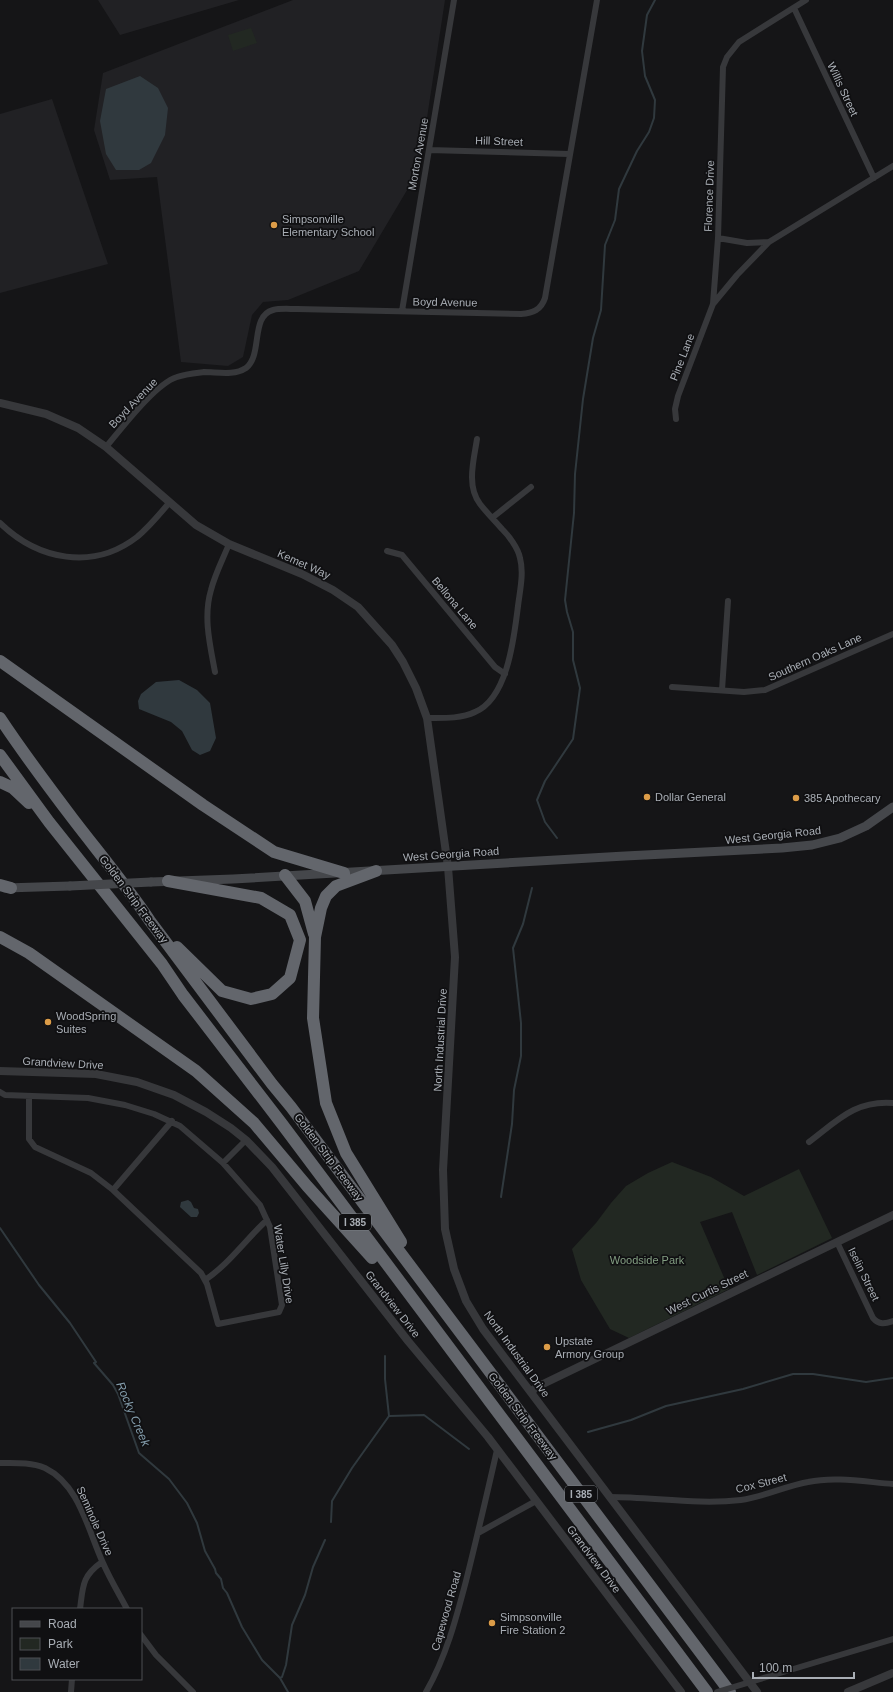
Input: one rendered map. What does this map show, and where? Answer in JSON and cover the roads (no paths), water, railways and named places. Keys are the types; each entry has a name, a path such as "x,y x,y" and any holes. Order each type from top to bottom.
{"highway":[{"path":"0,661 203,805 274,852 344,873"},
{"name":"Golden Strip Freeway","path":"0,718 16,743 134,897 150,921 730,1692"},
{"name":"Golden Strip Freeway","path":"0,755 50,822 162,964 183,996 282,1124 706,1692"},
{"path":"0,782 13,788 50,822"},
{"path":"376,871 336,886 326,896 321,908 315,937 313,1018 326,1103 346,1153 432,1295"},
{"path":"285,875 305,901 315,937"},
{"path":"150,921 222,990 251,998 272,994 290,978 300,940 290,915 261,898 168,881"},
{"path":"0,937 29,953 196,1071 254,1123 307,1186 420,1310"}],"main road":[{"name":"West Georgia Road","path":"4,887 70,886 344,873 625,856 755,850 812,845 854,833 879,819 893,807"}],"street":[{"name":"Morton Avenue","path":"402,311 454,0"},
{"name":"Boyd Avenue","path":"106,447 153,394 168,382 177,377 191,374 203,372 233,373 246,368 251,362 254,354 261,320 270,311 297,309 521,314 535,312 545,298 596,0"},
{"name":"Florence Drive","path":"806,0 739,42 727,56 723,67 721,81 718,238 747,243 769,242 893,166"},
{"name":"Willis Street","path":"794,8 874,178"},
{"name":"Hill Street","path":"429,150 570,154"},
{"name":"Pine Lane","path":"676,419 678,396 713,304 718,238"},
{"name":"Pine Lane","path":"713,304 737,275 769,242"},
{"name":"Kemet Way","path":"0,403 46,414 78,428 106,447 196,525 229,544 302,574 333,590 358,607 392,645 416,688 427,718 448,867"},
{"path":"427,718 454,717 475,712 489,702 500,686 512,652 522,574 520,557 506,534 479,503 473,486 472,470 477,439"},
{"path":"492,518 532,486"},
{"path":"0,523 24,543 40,550 55,556 80,557 111,552 126,544 146,529 169,503"},
{"path":"215,672 208,630 207,609 211,590 229,544"},
{"name":"Bellona Lane","path":"388,551 402,555 495,667 504,674"},
{"path":"722,690 728,601"},
{"name":"Southern Oaks Lane","path":"672,687 753,692 776,686 893,634"},
{"name":"North Industrial Drive","path":"448,867 456,957 443,1170 445,1229 454,1269 466,1301 483,1329 757,1692"},
{"name":"Grandview Drive","path":"0,1071 96,1074 137,1082 174,1095 206,1112 231,1128 246,1140 272,1166 408,1341 488,1437 681,1692"},
{"name":"Water Lilly Drive","path":"0,1092 5,1095 88,1098 125,1105 172,1121 180,1126 223,1163 260,1205 270,1227 282,1305 279,1312 218,1324 205,1280 201,1272 113,1190 91,1173 35,1147 29,1139 29,1096"},
{"path":"809,1142 850,1111 867,1104 893,1103"},
{"path":"113,1190 172,1121"},
{"path":"223,1163 246,1140"},
{"name":"West Curtis Street","path":"531,1391 893,1215"},
{"path":"205,1280 216,1272 255,1230 267,1220"},
{"name":"Iselin Street","path":"837,1242 873,1318 884,1324 893,1320"},
{"name":"Capewood Road","path":"426,1692 441,1663 450,1639 478,1533 497,1450"},
{"name":"Seminole Drive","path":"0,1463 22,1463 39,1466 54,1473 66,1483 75,1496 102,1562 126,1608"},
{"name":"Cox Street","path":"610,1497 716,1502 742,1500 763,1496 800,1484 820,1480 893,1484"},
{"path":"478,1533 536,1501"},
{"path":"80,1608 85,1578 102,1562"},
{"path":"142,1636 156,1655 194,1692"},
{"path":"717,1692 893,1639"},
{"path":"848,1692 893,1673"},
{"path":"71,1692 72,1680"}],"water":[{"path":"140,76 158,88 168,108 165,135 151,163 139,170 116,170 106,154 100,121 106,89"},
{"path":"179,680 197,690 210,703 216,738 210,751 200,755 192,750 182,731 171,722 139,709 138,701 141,694 156,682"},
{"path":"188,1200 194,1208 198,1209 199,1213 197,1217 191,1217 180,1207 181,1202"}],"waterway":[{"path":"557,838 545,822 537,800 545,781 573,739 580,688 573,660 573,632 565,600 574,513 575,474 583,399 593,338 601,310 605,245 615,220 619,189 637,151 649,132 654,118 655,100 645,76 642,51 647,15 655,0"},
{"path":"501,1197 512,1124 514,1090 521,1056 521,1023 513,948 523,924 532,888"},
{"name":"Rocky Creek","path":"0,1228 39,1285 70,1323 96,1362 94,1363 113,1385 118,1394 139,1453 169,1479 187,1503 197,1523 205,1551 216,1573 221,1579 223,1588 227,1593 242,1627 262,1660 280,1678 288,1692"},
{"path":"331,1522 332,1501 352,1468 389,1416 385,1379 385,1356"},
{"path":"588,1432 631,1420 666,1406 743,1389 793,1374 813,1374 866,1382 893,1378"},
{"path":"390,1416 424,1415 469,1449"},
{"path":"280,1678 282,1677 286,1665 292,1625 305,1595 313,1567 325,1540"}],"place":[{"name":"Simpsonville Elementary School","path":"274,225"},
{"name":"Dollar General","path":"647,797"},
{"name":"385 Apothecary","path":"796,798"},
{"name":"WoodSpring Suites","path":"48,1022"},
{"name":"Upstate Armory Group","path":"547,1347"},
{"name":"Simpsonville Fire Station 2","path":"492,1623"}],"park label":[{"name":"Woodside Park","path":"647,1260"}]}
